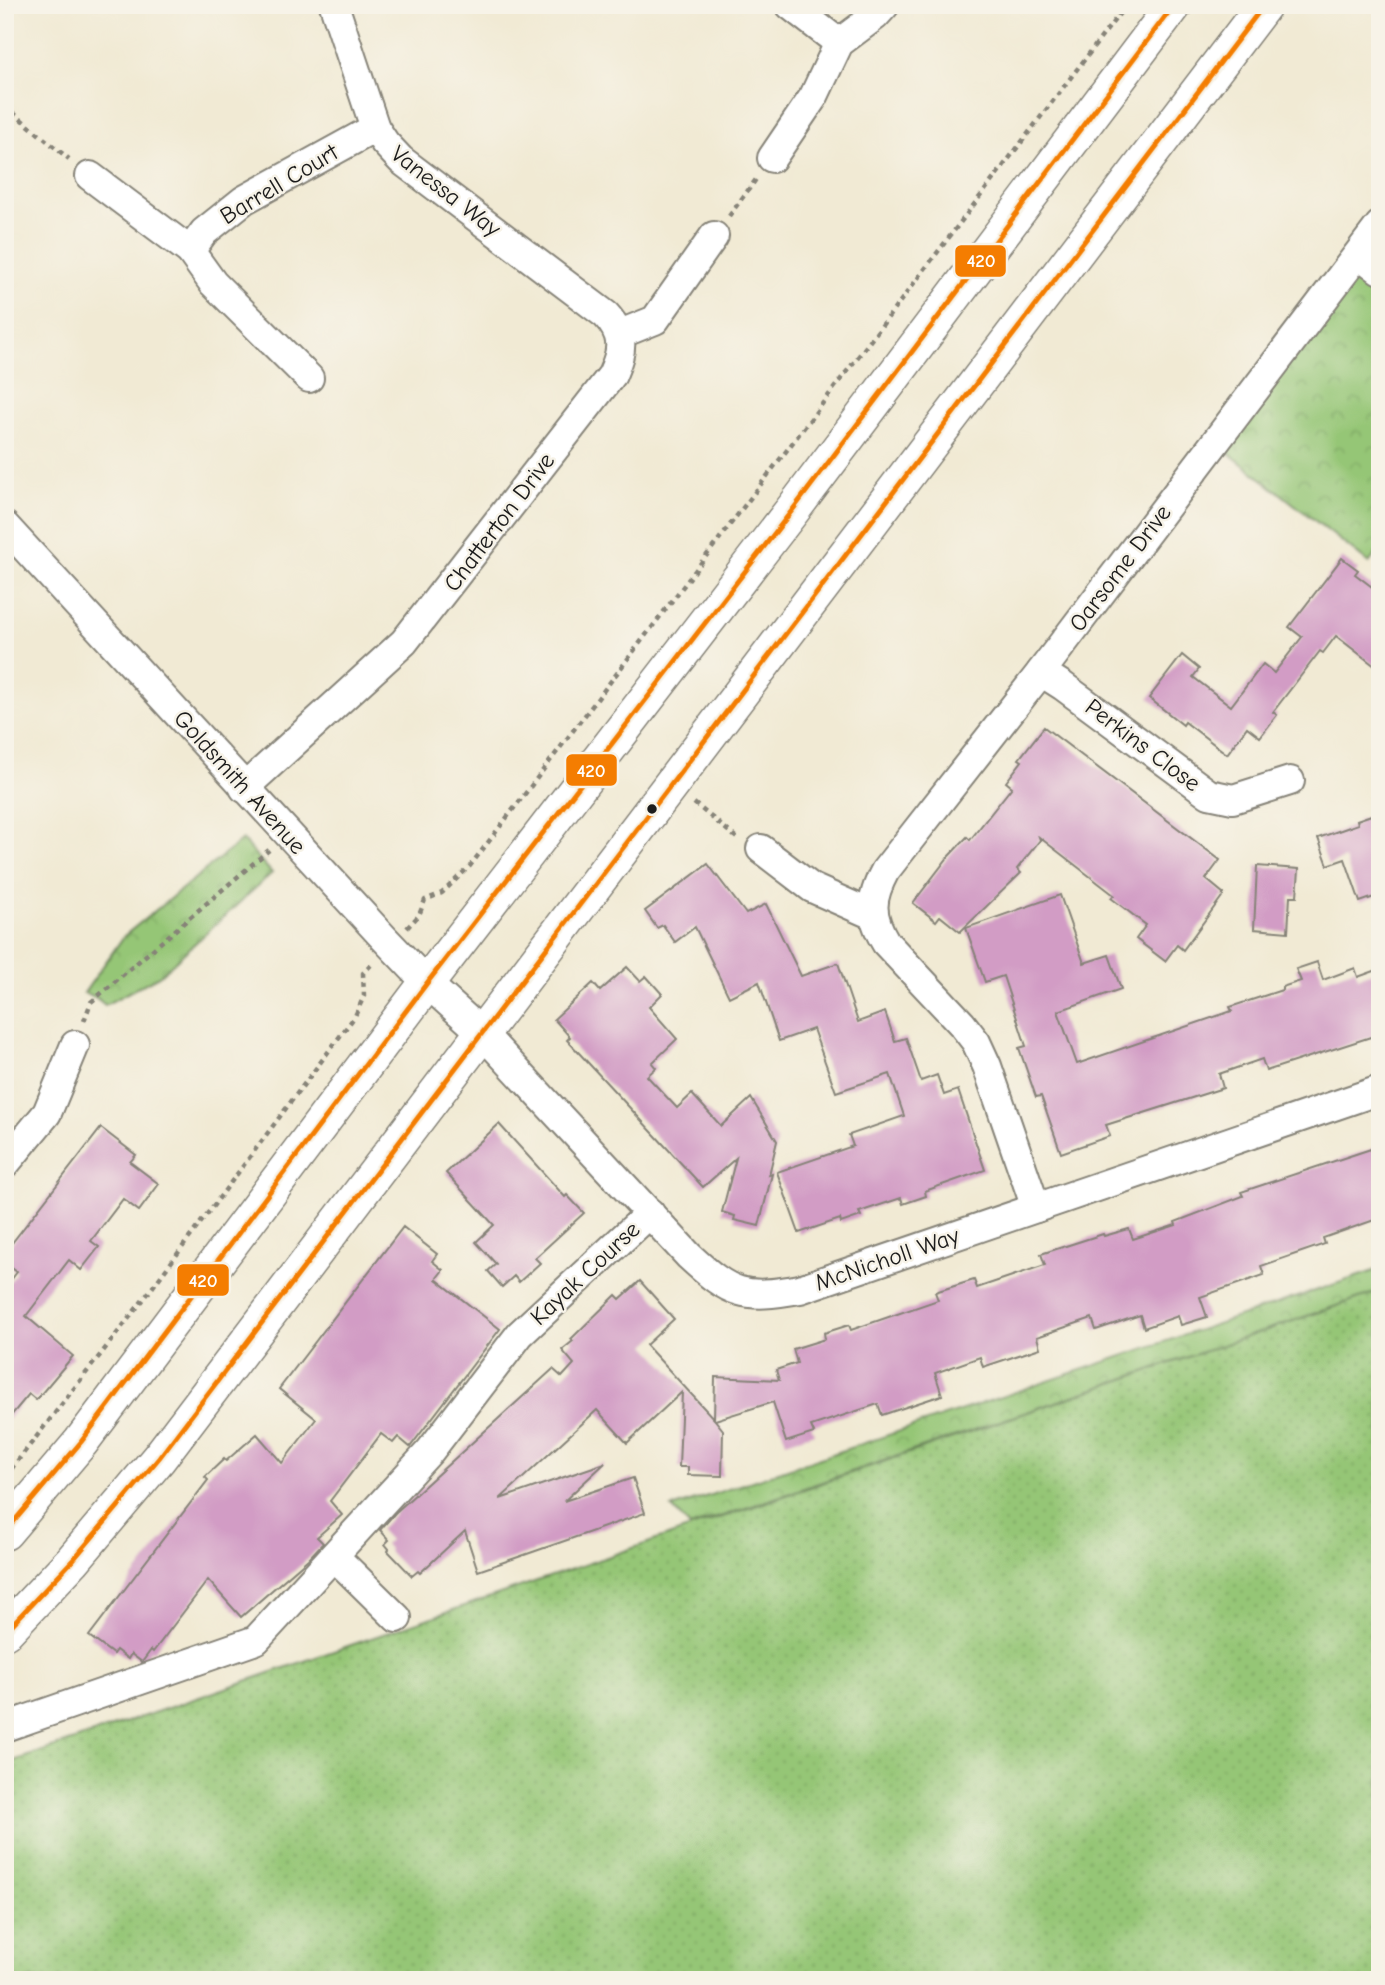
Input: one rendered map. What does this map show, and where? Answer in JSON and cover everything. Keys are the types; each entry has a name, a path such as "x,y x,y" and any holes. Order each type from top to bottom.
{"main road":[{"path":"5,1532 81,1442 427,983 794,508 1174,5"},
{"path":"5,1632 73,1560 159,1458 1264,5"}],"street":[{"name":"Vanessa Way","path":"334,5 375,128 385,143 401,160 586,298 606,315 620,334"},
{"path":"790,5 839,43"},
{"path":"772,158 814,96 839,43 875,16 885,5"},
{"name":"Barrell Court","path":"190,251 204,232 244,201 375,128"},
{"path":"90,176 190,251 213,283 309,378"},
{"name":"Oarsome Drive","path":"873,915 877,887 886,871 1041,672 1369,262 1380,225"},
{"path":"620,334 655,320 714,236"},
{"name":"Chatterton Drive","path":"244,788 404,642 433,608 612,375 618,360 620,334"},
{"name":"Goldsmith Avenue","path":"5,526 391,946 481,1032"},
{"name":"Perkins Close","path":"1041,672 1209,794 1233,799 1290,781"},
{"path":"761,849 812,888 873,915 892,952 976,1042 987,1066 1035,1208"},
{"name":"McNicholl Way","path":"481,1032 689,1256 715,1280 732,1289 754,1294 800,1289 1380,1090"},
{"path":"5,1164 47,1113 75,1045"},
{"name":"Kayak Course","path":"5,1727 256,1640 430,1451 520,1334 650,1213"},
{"path":"334,1556 397,1618"}],"path":[{"path":"5,1477 143,1300 355,1016 363,996 363,973 419,915 425,900 442,893 470,866 1126,5"},
{"path":"5,106 90,176"},
{"path":"714,236 772,158"},
{"path":"673,781 687,797 743,842 761,849"},
{"path":"75,1045 91,1002 287,834"}],"green space":[{"path":"1370,278 1380,281 1380,549 1369,563 1221,447 1352,282"},
{"path":"242,840 272,873 159,976 105,1005 84,993 124,936"},
{"path":"1380,1269 1380,1291 690,1527 672,1508"},
{"path":"1380,1291 1380,1980 5,1980 5,1764"}],"building":[{"path":"1342,558 1358,570 1355,574 1380,593 1380,670 1336,636 1323,653 1320,651 1273,712 1277,715 1260,737 1247,727 1227,754 1185,722 1183,725 1149,698 1182,655 1199,669 1193,677 1231,706 1263,664 1274,673 1302,637 1289,627"},
{"path":"1044,727 1220,860 1206,879 1224,894 1183,950 1177,945 1165,961 1136,939 1146,925 1111,898 1114,895 1039,837 1040,840 1017,869 1021,873 960,932 940,916 936,921 913,903 949,856 967,837 970,840 1012,787 1006,782 1022,761 1019,759"},
{"path":"1380,812 1380,895 1360,902 1345,859 1328,865 1318,838 1358,824 1357,820"},
{"path":"708,864 746,914 766,904 801,976 838,963 858,1022 885,1012 895,1041 906,1038 921,1081 937,1075 944,1095 958,1090 985,1170 925,1191 926,1196 903,1204 901,1198 859,1212 861,1216 841,1223 840,1219 799,1233 777,1172 853,1146 849,1135 904,1116 890,1074 836,1092 813,1029 779,1041 759,982 729,997 695,927 675,942 663,925 657,928 645,911"},
{"path":"1257,866 1299,869 1297,896 1290,896 1288,932 1254,929"},
{"path":"1060,895 1084,963 1109,955 1121,989 1058,1011 1077,1064 1232,1011 1230,1007 1282,990 1282,987 1301,981 1296,969 1317,962 1323,980 1355,968 1358,977 1380,969 1380,1034 1266,1071 1262,1059 1219,1074 1223,1088 1106,1125 1110,1136 1061,1153 1041,1096 1036,1097 1019,1048 1026,1046 1003,976 985,982 966,928"},
{"path":"627,967 640,981 646,976 662,994 649,1007 677,1039 652,1063 656,1068 647,1076 677,1108 692,1094 721,1126 751,1098 777,1141 759,1226 734,1220 735,1216 722,1212 736,1158 703,1187 567,1040 570,1037 554,1019 593,983 600,991"},
{"path":"499,1124 565,1197 567,1195 584,1213 535,1258 540,1263 519,1282 514,1276 502,1287 488,1271 496,1264 476,1242 494,1225 446,1173"},
{"path":"101,1128 136,1155 130,1162 159,1184 139,1211 123,1199 91,1241 99,1247 81,1270 69,1260 26,1316 73,1356 36,1400 29,1394 5,1423 5,1288 17,1272 5,1263 5,1252"},
{"path":"1380,1146 1380,1218 1323,1238 1325,1244 1261,1266 1264,1275 1200,1297 1207,1317 1181,1325 1178,1316 1144,1328 1140,1315 1096,1330 1092,1318 1037,1337 1040,1348 983,1367 980,1357 935,1373 942,1395 882,1415 878,1404 811,1426 814,1433 786,1442 773,1402 715,1420 723,1430 722,1476 688,1475 688,1467 679,1467 682,1392 627,1443 597,1410 500,1499 605,1463 564,1501 633,1478 645,1513 478,1571 465,1531 420,1573 418,1571 412,1576 388,1551 385,1544 389,1540 380,1530 395,1513 553,1369 562,1377 574,1364 562,1350 616,1295 620,1299 640,1281 674,1319 646,1345 714,1419 715,1377 779,1380 776,1370 797,1363 793,1349 825,1339 824,1333 849,1325 851,1330 938,1300 935,1292 974,1280 977,1288 1045,1265 1041,1254 1103,1234 1104,1236 1129,1229 1133,1239 1176,1225 1175,1222 1243,1196 1241,1192"},
{"path":"403,1227 437,1254 432,1261 443,1270 436,1279 500,1329 410,1447 398,1437 393,1443 381,1434 330,1501 342,1515 317,1537 323,1543 241,1617 208,1580 153,1652 151,1650 142,1662 131,1654 128,1659 116,1650 113,1654 89,1636 208,1480 205,1477 257,1434 282,1463 316,1419 279,1389"}],"transit line":[{"name":"420","path":"5,1532 81,1442 427,983 794,508 1174,5"},
{"name":"420","path":"5,1632 73,1560 159,1458 1264,5"}]}
